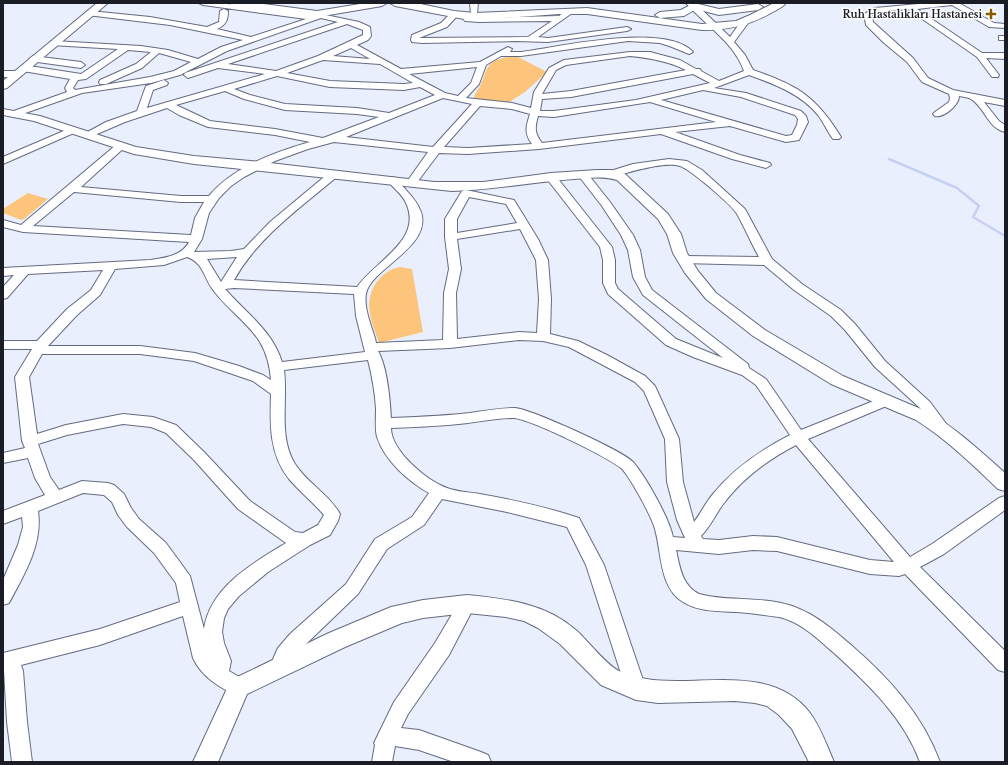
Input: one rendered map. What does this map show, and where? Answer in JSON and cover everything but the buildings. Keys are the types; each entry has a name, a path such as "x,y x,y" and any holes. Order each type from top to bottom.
{"main road":[{"path":"233,3 322,14 382,3"},
{"path":"264,3 322,14 358,3"},
{"path":"395,3 488,16 571,11 612,14 690,26 745,22 780,3"},
{"path":"420,3 442,9 467,12 579,8 616,10 714,25 735,18 763,5"},
{"path":"647,15 684,13 692,4 719,12 763,5"}],"street":[{"path":"3,86 33,59 103,3"},
{"path":"90,13 148,19 170,24 209,29 247,39 269,24 280,7 203,3"},
{"path":"1005,26 992,25 954,3 875,10 868,14 869,23 886,40 910,60 925,80 953,93 1005,103"},
{"path":"692,4 730,42 748,66 749,72"},
{"path":"910,7 980,55 995,75"},
{"path":"209,29 221,25 223,22 224,11"},
{"path":"398,72 482,64 530,39 571,11"},
{"path":"562,18 479,20 468,19 467,12 447,23 415,37 415,40 422,42 530,39 548,40 627,29"},
{"path":"8,113 72,93 151,80 177,73 247,39 322,14 367,29 368,32 365,38 320,58 110,123 87,135"},
{"path":"141,113 149,88 348,22"},
{"path":"730,42 745,22"},
{"path":"501,54 521,54 642,39 666,42 679,46 689,52"},
{"path":"54,43 157,50 198,62"},
{"path":"351,45 380,63 442,95 478,103 512,106 535,112 554,114 620,106 652,100 718,84 749,72 784,86 816,108 825,118 836,137"},
{"path":"3,74 19,71 83,77 126,47"},
{"path":"89,90 88,87 123,74 139,66 157,50"},
{"path":"539,146 532,137 530,127 541,86 553,68 570,61 630,54 650,55 669,58 697,71 718,84"},
{"path":"980,55 1005,56"},
{"path":"320,58 380,63"},
{"path":"33,59 81,64"},
{"path":"459,99 473,89 480,74 482,64"},
{"path":"218,65 275,73 317,82 344,85 404,87 421,84"},
{"path":"97,66 123,74"},
{"path":"537,97 571,94 697,71"},
{"path":"72,93 69,88 75,77"},
{"path":"652,100 791,140 796,138 804,121 801,115 794,111 739,94 702,87"},
{"path":"224,88 247,98 285,107 357,111 390,116"},
{"path":"938,114 953,103 955,98 953,93"},
{"path":"192,254 193,246 199,231 200,220 212,199 218,192 256,165 322,141 333,139 442,95"},
{"path":"973,97 987,109 991,118 998,126 1005,129"},
{"path":"411,183 436,150 478,103"},
{"path":"169,105 182,113 208,124 268,131 322,141"},
{"path":"8,113 36,118 120,147 194,160 256,165 392,180 465,190 510,202 522,225 532,239 542,260 545,298 543,337"},
{"path":"333,139 436,150 468,151 539,146 660,130 729,123"},
{"path":"3,161 72,130"},
{"path":"660,130 736,157 766,165"},
{"path":"23,229 120,147"},
{"path":"465,190 551,177 611,174 633,167 669,162 683,164 698,172 741,211 746,223 767,260 798,288 836,313 850,327 880,364 925,405 945,431"},
{"path":"221,285 242,258 277,222 334,174"},
{"path":"611,174 621,177 663,217 674,234 680,253 692,273 711,296 759,332 837,380 922,416 945,431 1005,484"},
{"path":"583,175 627,234 634,250 639,277 647,292 742,366 760,382 800,438 908,566 1005,664"},
{"path":"551,177 606,246 610,260 609,283 612,291 671,342 698,354 747,372"},
{"path":"392,180 405,193 413,206 416,221 414,230 403,248 374,274 361,291 360,306 378,373 384,423 384,437 395,457 413,473 439,491 523,508 573,522 595,565 636,689"},
{"path":"72,189 181,199 212,199"},
{"path":"450,344 450,293 455,269 451,237 451,220 465,190"},
{"path":"3,223 23,229 196,239"},
{"path":"451,237 522,225"},
{"path":"3,272 153,263 192,254 231,256 248,252"},
{"path":"192,254 204,262 257,328 272,352 276,367 279,443 286,463 332,514 324,530 304,540 251,575 224,601 218,610 213,631 214,640 222,661 218,675"},
{"path":"685,260 767,260"},
{"path":"55,497 43,478 32,446 22,377 39,348 72,312 96,292 112,265"},
{"path":"3,295 25,270"},
{"path":"221,285 361,291"},
{"path":"276,367 373,351 519,336 543,337 563,341 602,358 640,379 650,389 672,438 675,482 685,520 694,540"},
{"path":"3,345 39,348 140,350 195,357 258,378 277,392"},
{"path":"694,540 698,530 715,503 738,477 772,452 800,438 886,401"},
{"path":"384,423 430,422 516,412 556,428 609,454 627,466 638,481 662,525 675,579 679,588 686,595 696,601 707,603 737,605 780,611 798,616 812,623 865,669 899,708 920,738 930,762"},
{"path":"3,458 66,430 123,419 153,422 171,429 199,456 244,505 291,538 304,540"},
{"path":"3,518 82,487 108,489 118,498 124,512 133,523 160,548 184,581 202,658 218,675 239,687"},
{"path":"278,668 285,654 297,640 352,589 381,544 418,521 439,491"},
{"path":"666,543 694,540 719,547 753,543 771,544 793,547 870,567 900,569 938,549 1005,502"},
{"path":"3,598 27,544 31,526 29,508"},
{"path":"376,762 387,735 401,708 442,649 467,604"},
{"path":"205,762 239,687 337,640 399,614 423,609 467,604 506,608 528,613 546,622 568,637 609,678 636,689 658,692 742,691 755,692 774,698 787,707 801,722 812,740 822,762"},
{"path":"22,762 16,722 14,671 5,661 101,637 190,606"},
{"path":"382,762 387,735"},
{"path":"387,735 419,740 481,762"}],"shaded area":[{"path":"508,57 518,57 547,72 525,92 508,103 475,99 475,94 490,64 494,61"},
{"path":"28,193 48,199 21,220 3,213 3,209"},
{"path":"400,267 412,269 423,332 379,343 372,324 369,305 372,290 380,278 386,273"}],"waterway":[{"path":"889,159 957,188 979,206 973,217 1005,236"}],"place":[{"name":"Ruh Hastalıkları Hastanesi","path":"991,14"}]}
